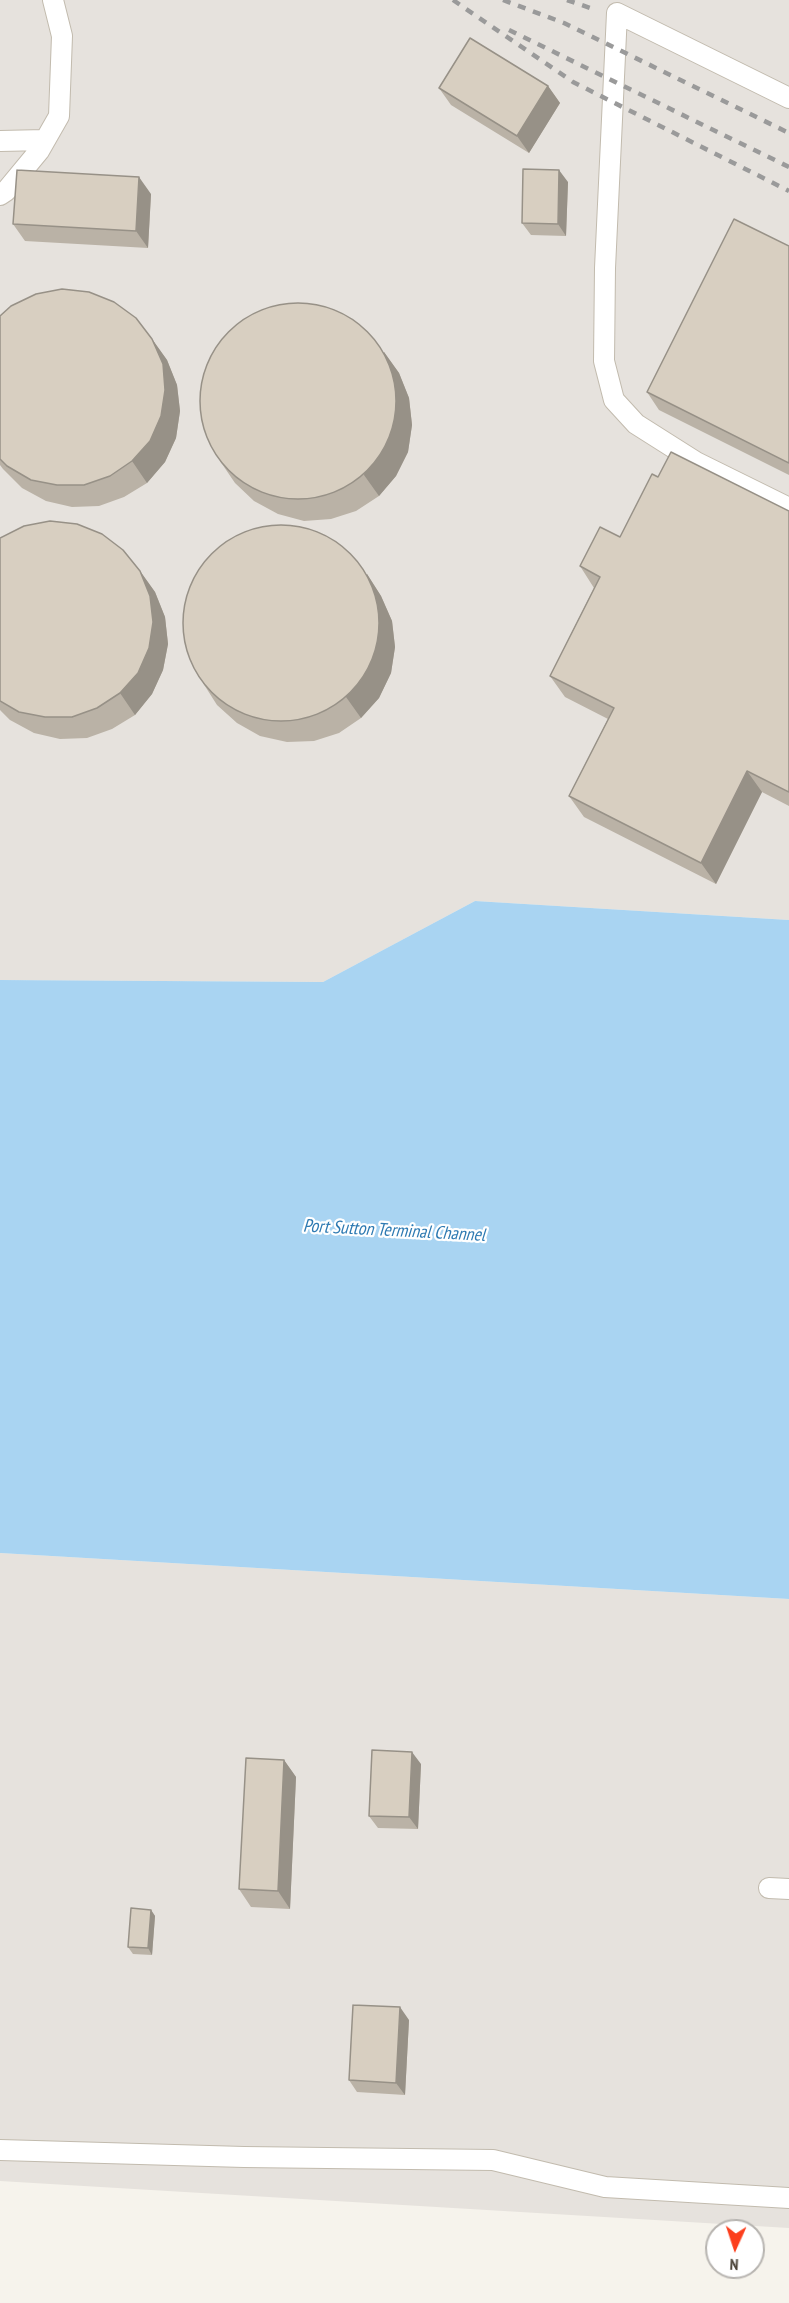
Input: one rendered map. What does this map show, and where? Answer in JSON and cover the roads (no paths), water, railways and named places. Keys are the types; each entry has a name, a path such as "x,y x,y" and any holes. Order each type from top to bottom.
{"lane":[{"path":"0,195 21,174 59,116 62,36 54,0"},
{"path":"789,98 617,13 605,268 604,362 614,400 636,424 696,462 789,508"},
{"path":"0,141 45,140"},
{"path":"0,175 21,174"},
{"path":"769,1888 789,1889"},
{"path":"0,2150 244,2157 493,2160 604,2187 789,2198"}],"water":[{"name":"Port Sutton Terminal Channel","path":"475,901 789,920 789,1599 0,1553 0,980 323,982"}],"railway":[{"path":"453,0 573,82 789,191"},
{"path":"503,0 564,23 789,133"},
{"path":"567,0 596,10"},
{"path":"509,30 789,167"}]}
